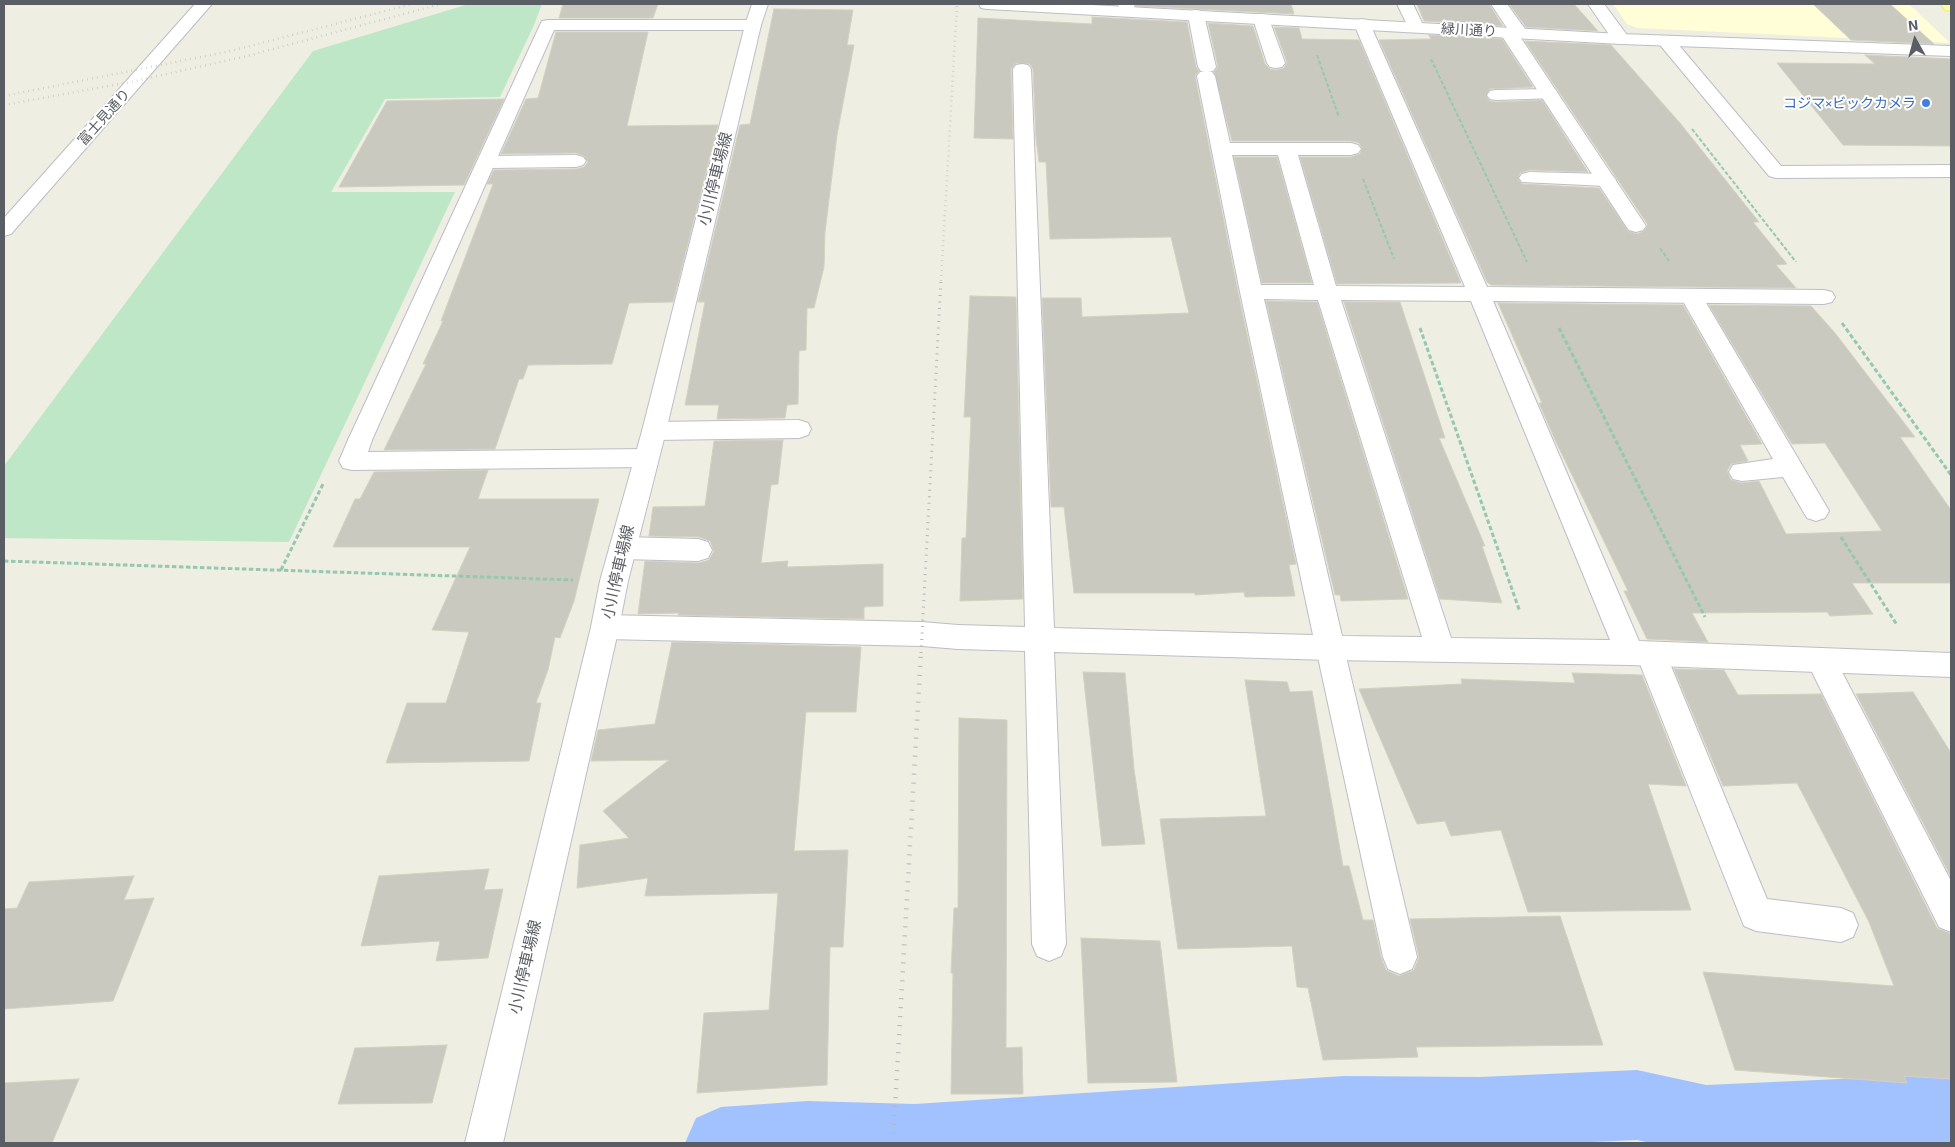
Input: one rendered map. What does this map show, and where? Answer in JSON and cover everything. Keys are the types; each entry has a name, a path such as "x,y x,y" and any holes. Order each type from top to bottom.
{"street":[{"name":"富士見通り","path":"4,230 204,4"},
{"name":"緑川通り","path":"987,4 1127,8 1196,15 1621,39 1951,51"},
{"path":"1405,4 1416,27"},
{"path":"1499,4 1549,94 1636,226"},
{"path":"1596,4 1621,39"},
{"path":"646,458 352,461 548,25 757,14"},
{"name":"小川停車場線","path":"484,1141 605,627 614,581 654,431 757,14"},
{"path":"1196,15 1221,149 1251,292 1400,957"},
{"path":"1261,19 1276,64"},
{"path":"1362,24 1479,294 1756,914 1841,925"},
{"path":"1666,40 1776,172 1951,170"},
{"path":"1022,69 1048,944"},
{"path":"1496,95 1549,94"},
{"path":"1286,148 1327,292 1440,649"},
{"path":"1221,149 1351,148"},
{"path":"488,162 576,161"},
{"path":"1529,178 1606,180"},
{"path":"1251,292 1824,297"},
{"path":"1691,296 1816,511"},
{"path":"654,431 799,430"},
{"path":"1742,472 1790,467"},
{"path":"623,548 698,550"},
{"path":"605,627 922,634 1039,640 1330,648 1641,654 1951,665"},
{"path":"1821,660 1951,915"}],"path":[{"path":"1305,21 1351,148 1408,293 1533,651"},
{"path":"1429,54 1543,295 1726,657"},
{"path":"1688,125 1824,297 1951,475"},
{"path":"1636,226 1651,234 1691,296"},
{"path":"281,570 344,440 360,440"},
{"path":"1816,511 1835,528 1921,664"},
{"path":"4,562 614,581"}],"shaded area":[{"path":"469,4 542,4 500,97 385,99 331,192 455,192 289,542 4,538 4,466 313,51"},
{"path":"1613,4 1909,4 1950,43 1637,28 1627,24"}],"building":[{"path":"563,4 658,4 653,18 559,18"},
{"path":"1136,4 1291,4 1294,14 1136,6"},
{"path":"1417,4 1489,4 1503,26 1424,21"},
{"path":"1509,4 1574,4 1598,31 1526,27"},
{"path":"1813,4 1890,4 1934,44 1851,40"},
{"path":"774,9 853,10 847,45 854,45 837,135 825,232 824,267 814,308 807,308 806,350 799,351 798,404 787,405 785,418 717,419 719,405 685,405 705,302 698,302 740,125 750,124"},
{"path":"1092,17 1187,22 1196,67 1199,71 1195,76 1238,292 1296,564 1289,565 1295,596 1245,597 1244,592 1195,595 1195,593 1074,593 1064,507 1051,507 1042,298 1081,298 1082,317 1189,313 1171,237 1050,239 1046,162 1039,162 1036,139 1033,69 1030,64 1016,63 1011,69 1013,139 974,138 978,18 1092,24"},
{"path":"1208,23 1253,26 1265,64 1270,69 1276,70 1284,68 1287,62 1274,27 1299,28 1302,39 1359,40 1461,283 1337,284 1300,157 1351,157 1360,154 1362,148 1359,143 1351,141 1232,141 1214,72 1218,67"},
{"path":"556,32 648,32 627,126 718,125 673,302 629,303 612,364 528,365 523,379 519,379 495,449 384,450 426,364 423,364 443,321 441,321 493,184 487,184 494,170 576,169 584,167 588,162 584,156 576,153 501,154 526,99 538,98"},
{"path":"1429,35 1502,39 1533,87 1490,89 1486,96 1490,101 1496,102 1542,100 1588,172 1529,170 1520,173 1518,179 1522,184 1599,188 1628,231 1637,234 1644,231 1648,225 1525,41 1611,45 1680,123 1759,222 1753,222 1787,264 1776,265 1796,288 1491,285 1487,282 1379,40 1431,39"},
{"path":"1865,55 1951,59 1951,146 1843,145 1777,63 1875,64"},
{"path":"504,99 464,185 339,187 387,101"},
{"path":"1234,157 1277,157 1312,283 1262,283"},
{"path":"970,296 1016,297 1023,599 960,601 962,538 966,538 971,417 964,417"},
{"path":"1266,301 1317,302 1408,599 1341,601 1340,595 1335,595"},
{"path":"1344,302 1400,302 1445,438 1439,438 1485,546 1482,546 1502,603 1440,599"},
{"path":"1498,303 1683,305 1762,444 1740,445 1748,461 1731,464 1727,471 1731,480 1742,483 1759,481 1786,534 1882,531 1825,443 1792,444 1709,305 1811,306 1835,333 1915,437 1900,437 1951,510 1951,583 1852,583 1873,614 1830,616 1827,612 1692,613 1708,642 1647,639 1624,591 1628,591 1556,442 1539,403 1542,403"},
{"path":"783,440 778,484 771,485 761,563 788,561 787,567 883,564 883,606 864,607 864,619 678,615 679,613 638,614 645,561 699,563 709,560 714,551 710,541 699,537 649,536 653,507 705,506 714,441"},
{"path":"488,470 478,499 599,499 574,601 560,638 555,637 548,670 536,703 541,703 529,761 386,763 407,703 446,703 469,632 432,630 470,547 333,547 355,499 360,499 374,472"},
{"path":"672,642 861,647 856,712 806,712 794,851 848,850 843,947 830,947 827,1085 697,1093 704,1013 769,1010 778,893 645,896 648,878 577,888 580,845 629,838 603,811 669,760 591,761 598,730 655,724"},
{"path":"1674,669 1724,670 1738,695 1821,694 1937,928 1951,934 1951,1079 1904,1076 1907,1083 1735,1070 1703,972 1894,986 1869,922 1797,783 1723,786"},
{"path":"1083,672 1125,673 1134,769 1145,844 1102,846"},
{"path":"1572,673 1642,675 1686,786 1648,784 1691,910 1528,912 1501,830 1451,836 1445,821 1417,824 1359,689 1462,684 1461,679 1575,683"},
{"path":"1245,680 1287,682 1290,692 1312,691 1343,866 1349,866 1363,920 1373,920 1381,957 1386,970 1399,976 1414,970 1419,957 1410,919 1560,916 1603,1045 1416,1047 1418,1057 1323,1060 1308,988 1297,987 1292,946 1178,949 1160,819 1266,816"},
{"path":"1913,692 1951,753 1951,877 1856,694"},
{"path":"959,718 1007,720 1006,1048 1022,1047 1023,1094 951,1094 953,973 951,973 954,908 958,908"},
{"path":"489,869 484,890 503,889 488,958 436,961 440,941 361,946 379,876"},
{"path":"134,876 124,900 154,898 113,1001 4,1009 4,909 17,908 29,882"},
{"path":"1081,938 1160,941 1177,1082 1088,1083"},
{"path":"447,1045 432,1103 338,1104 355,1048"},
{"path":"79,1079 52,1143 4,1143 4,1083"}],"waterway":[{"path":"721,1143 807,1137 915,1140 1344,1111 1480,1112 1637,1105 1706,1120 1951,1109"}],"railway":[{"path":"4,96 231,51 412,4"},
{"path":"4,105 136,81 247,56 441,4"},
{"path":"941,281 957,4"},
{"path":"921,653 941,280"},
{"path":"893,1143 921,652"}],"place":[{"name":"コジマ×ビックカメラ","path":"1926,103"}]}
